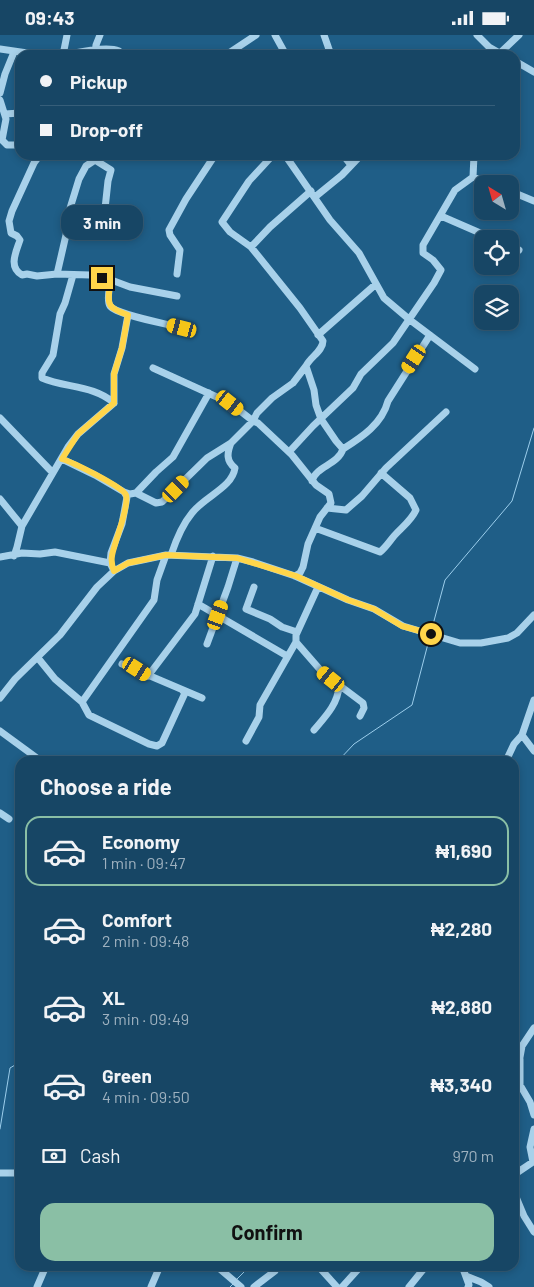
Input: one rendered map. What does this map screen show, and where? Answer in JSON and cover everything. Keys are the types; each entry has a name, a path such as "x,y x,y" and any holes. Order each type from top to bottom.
{"street":[{"path":"63,50 67,35"},
{"path":"96,50 100,35"},
{"path":"234,50 256,35"},
{"path":"275,35 283,50"},
{"path":"324,35 329,50"},
{"path":"477,35 494,50"},
{"path":"505,50 519,35"},
{"path":"0,49 14,52 0,93"},
{"path":"520,64 534,72"},
{"path":"0,100 5,114 2,140 7,145 15,145"},
{"path":"5,114 15,113"},
{"path":"36,160 9,221 11,233 20,240 14,268 22,275 81,274 106,278 130,287 177,296"},
{"path":"56,274 66,235 67,218 79,179 86,166 93,160"},
{"path":"99,160 111,170 104,218 114,222"},
{"path":"177,274 180,250 170,235 169,230 186,199 212,160"},
{"path":"62,459 124,492 136,493 156,503 162,502 207,458 231,443 272,398 293,383 309,360 323,345 323,341 300,308 251,247 230,232 222,223 222,219 250,179 268,160"},
{"path":"289,160 330,220 359,253 384,298 475,369"},
{"path":"347,160 351,165"},
{"path":"251,247 270,227 313,194 342,175 356,160"},
{"path":"289,452 353,388 361,374 393,343 441,272 433,260 423,253 422,249 425,240 442,216 456,190 473,177 474,160"},
{"path":"519,195 534,201"},
{"path":"442,216 474,230"},
{"path":"73,275 60,314 53,355 42,373 42,378 53,383 71,385 107,397 114,403"},
{"path":"106,278 110,282 108,302 111,307 128,315 182,328"},
{"path":"318,335 376,284"},
{"path":"14,556 22,527 52,472 78,434 114,403 114,374 122,348 128,315"},
{"path":"312,481 314,475 336,460 344,449 378,422 385,412 388,401 430,335"},
{"path":"306,366 321,419 344,449"},
{"path":"153,367 230,403 258,423 289,452 312,481 330,494 331,503 320,517 308,544 303,567 296,576"},
{"path":"136,493 174,457 209,393"},
{"path":"327,509 346,510 362,496 381,473 446,412"},
{"path":"0,418 52,472"},
{"path":"82,702 154,600 157,580 168,555 176,538 192,514 203,501 231,480 235,468 229,463 227,453 231,443"},
{"path":"315,528 380,552 388,546 412,519 416,511 410,498 381,473"},
{"path":"114,571 110,563 127,497 124,492"},
{"path":"0,499 22,527"},
{"path":"0,557 14,556 22,553 40,554 55,552 110,563"},
{"path":"0,698 15,679 60,635 97,587 114,571 128,563 168,555 237,558 296,576 318,587 374,609 402,626 460,643 481,643 508,638 534,617"},
{"path":"148,676 195,614 213,556"},
{"path":"207,644 237,558"},
{"path":"254,587 246,609 270,619 282,627 297,632"},
{"path":"246,741 259,717 260,705 296,642 297,632 318,587"},
{"path":"198,604 287,656"},
{"path":"296,642 323,673 364,705 360,716"},
{"path":"38,658 55,679 82,702 89,715 157,746 162,743 182,701 183,691"},
{"path":"122,664 202,698"},
{"path":"314,730 326,717 337,698 339,686"},
{"path":"508,756 514,744 522,735 534,700"},
{"path":"0,731 34,756"},
{"path":"522,735 534,751"},
{"path":"0,813 9,819"},
{"path":"519,1051 534,1028"},
{"path":"519,1086 530,1095 534,1115"},
{"path":"519,1170 532,1166 530,1147 534,1129"},
{"path":"0,1173 15,1173"},
{"path":"519,1204 534,1232"},
{"path":"38,1287 44,1271"},
{"path":"151,1287 158,1271"},
{"path":"222,1271 241,1287"},
{"path":"254,1287 275,1271"},
{"path":"323,1271 337,1287"},
{"path":"342,1287 356,1271"},
{"path":"409,1287 422,1271"},
{"path":"464,1271 468,1287"},
{"path":"466,1276 489,1287"}],"waterway":[{"path":"431,632 445,580 512,501 534,428"},
{"path":"343,756 354,744 412,705 430,636"},
{"path":"0,1129 10,1068 15,1065"},
{"path":"236,1280 245,1271"},
{"path":"230,1287 234,1283"}],"route":[{"path":"102,278 106,278 110,282 108,302 111,307 128,315 126,333 114,374 114,403 78,434 62,459 116,486 127,497 122,524 110,563 114,571 128,563 166,555 237,558 296,576 348,600 374,609 402,626 431,634"}]}
